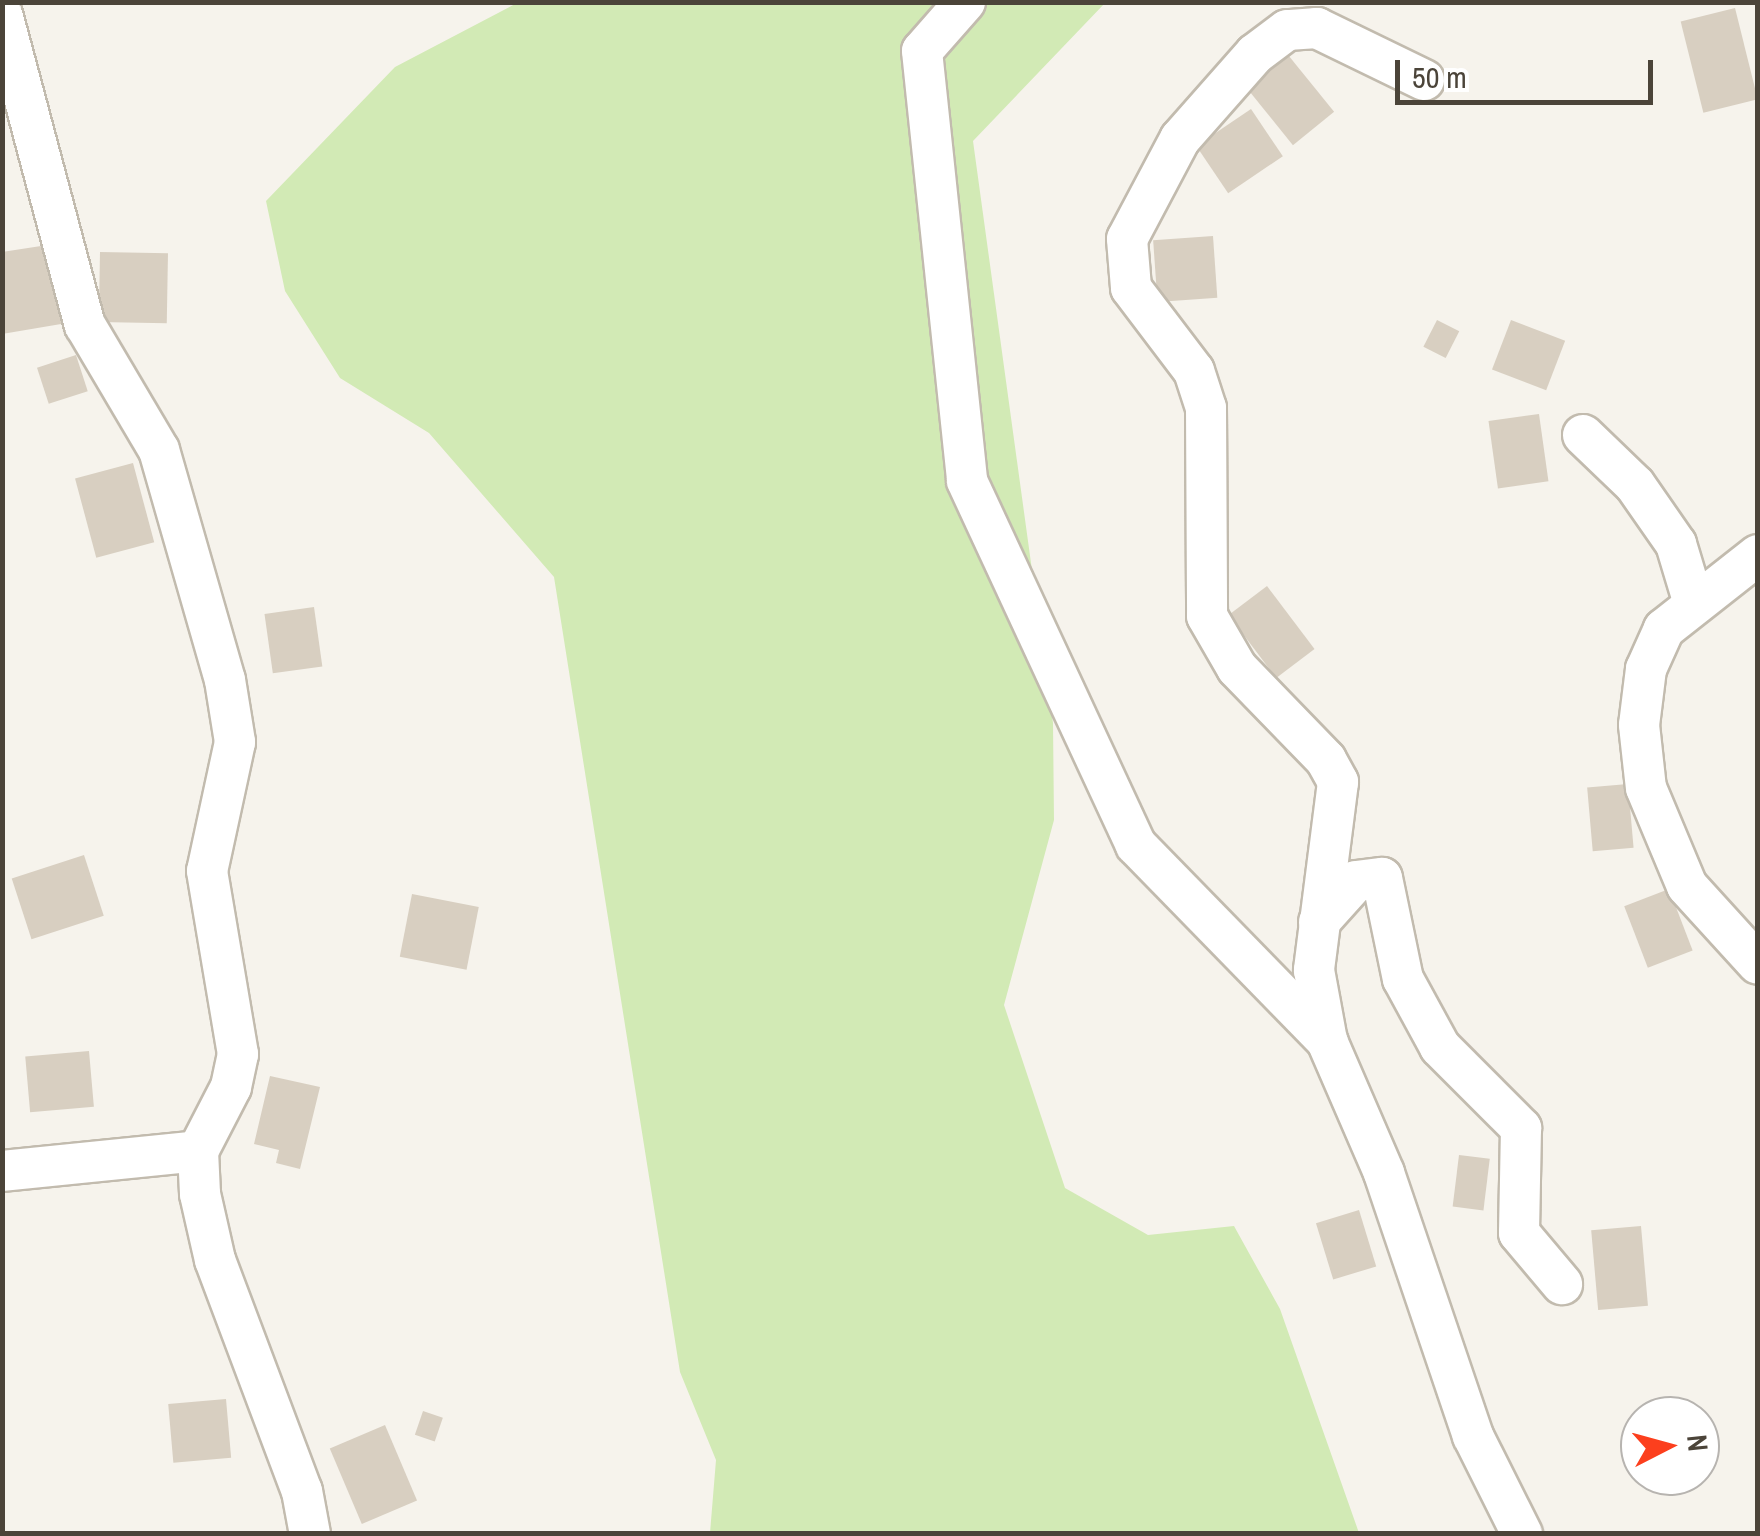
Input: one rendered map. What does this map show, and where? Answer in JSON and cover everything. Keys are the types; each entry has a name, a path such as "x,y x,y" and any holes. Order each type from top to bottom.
{"street":[{"path":"965,2 922,52 967,480 1136,845 1327,1041"},
{"path":"2,14 85,325 160,450 225,680 236,742 207,871 238,1054 231,1086 198,1151 215,1260 302,1491 310,1534"},
{"path":"1424,80 1318,28 1287,30 1255,54 1180,139 1127,239 1131,288 1194,371 1206,408 1207,616 1237,668 1326,760 1338,782 1340,806 1316,925 1314,970 1327,1041 1384,1173 1474,1436 1522,1534"},
{"path":"1583,435 1635,485 1676,544 1694,604"},
{"path":"1758,555 1664,629 1646,669 1639,726 1646,788 1687,886 1758,964"},
{"path":"1316,925 1356,881 1382,878 1403,979 1440,1047 1521,1128 1519,1233 1562,1284"},
{"path":"2,1171 198,1151"}],"green space":[{"path":"517,3 1105,3 973,141 1053,723 1054,820 1004,1005 1065,1188 1148,1235 1234,1226 1280,1309 1359,1533 710,1533 716,1460 680,1372 554,577 429,433 340,378 285,291 266,201 395,67"}],"building":[{"path":"1735,8 1758,99 1703,113 1681,22"},
{"path":"1280,45 1334,112 1293,145 1239,78"},
{"path":"1251,109 1283,156 1228,193 1196,146"},
{"path":"1213,236 1217,298 1157,302 1153,240"},
{"path":"54,244 67,323 2,334 2,252"},
{"path":"100,252 168,253 167,323 99,322"},
{"path":"1437,320 1459,331 1446,358 1423,347"},
{"path":"1511,320 1565,341 1546,390 1492,369"},
{"path":"76,355 88,391 49,404 37,368"},
{"path":"1539,414 1548,481 1498,488 1488,421"},
{"path":"133,463 154,542 96,558 75,479"},
{"path":"1267,586 1315,649 1276,678 1229,615"},
{"path":"314,607 322,666 273,673 264,614"},
{"path":"1628,784 1634,848 1593,851 1587,788"},
{"path":"84,855 104,916 31,939 12,878"},
{"path":"1669,889 1693,951 1648,968 1624,906"},
{"path":"412,894 479,907 467,970 400,957"},
{"path":"89,1051 94,1107 30,1112 25,1057"},
{"path":"270,1076 320,1087 300,1169 276,1163 279,1150 254,1144"},
{"path":"1459,1155 1490,1159 1483,1210 1453,1207"},
{"path":"1359,1210 1376,1266 1333,1280 1316,1223"},
{"path":"1641,1226 1648,1306 1598,1310 1591,1230"},
{"path":"226,1399 231,1458 173,1463 168,1404"},
{"path":"423,1411 443,1418 435,1441 415,1435"},
{"path":"385,1425 417,1500 362,1524 330,1448"}]}
